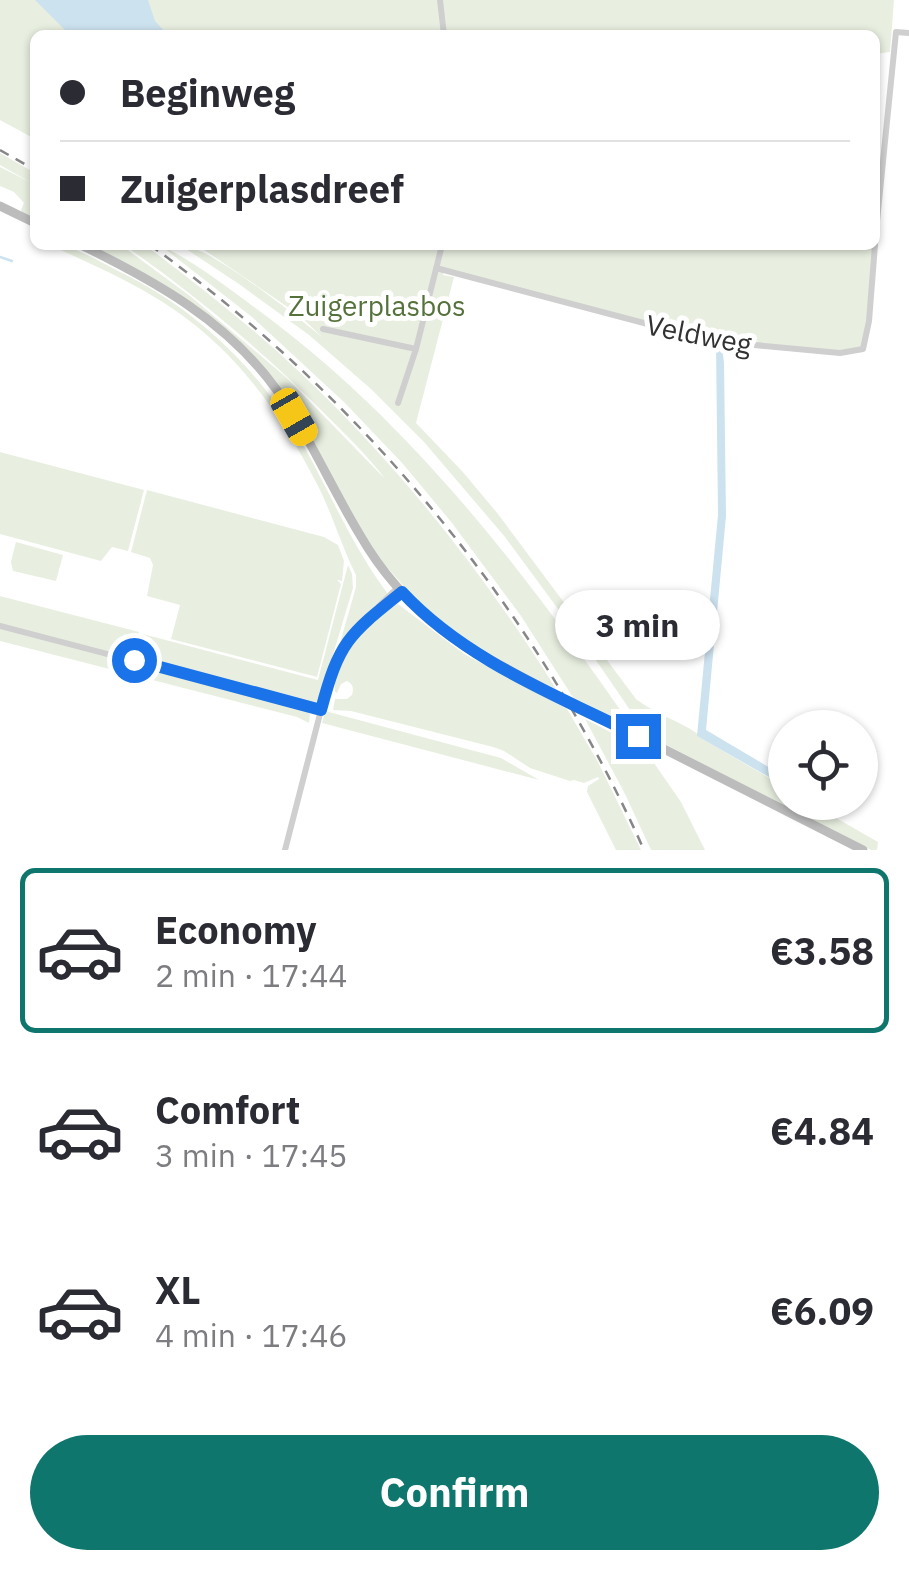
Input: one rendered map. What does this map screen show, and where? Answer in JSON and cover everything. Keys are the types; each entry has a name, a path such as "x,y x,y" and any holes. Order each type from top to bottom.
{"main road":[{"path":"0,206 30,220"},
{"path":"91,250 188,304 240,348 275,388 360,536 400,590 434,623 462,644 545,689 863,850"}],"street":[{"path":"440,0 443,30"},
{"name":"Veldweg","path":"880,193 896,32 909,33"},
{"path":"398,403 416,350 441,250"},
{"name":"Veldweg","path":"436,268 712,341 840,353 863,350 874,250"},
{"path":"323,330 416,350"},
{"path":"285,850 330,675 339,654 354,632 400,590"},
{"path":"0,626 321,710"}],"green space":[{"path":"0,0 894,0 890,52 880,53 880,30 30,30 30,136 0,120"},
{"path":"0,153 30,170 30,182 0,165"},
{"path":"0,167 30,182 30,217 23,214 24,203 14,192 0,186"},
{"path":"61,250 86,254 149,288 202,325 269,394 305,448 354,541 388,594 350,632 338,650 356,575 301,454 266,400 225,352 175,310"},
{"path":"98,250 128,250 190,296 287,378 204,305 131,250 152,250 319,390 429,511 495,598 556,689 498,662 420,604 375,554 283,394 203,311 151,277","holes":["287,378 350,439 385,479"]},
{"path":"166,250 217,280 307,348 411,446 505,554 632,727 574,699 521,616 403,464 345,403 252,317"},
{"name":"Zuigerplasbos","path":"188,250 197,250 231,269 323,338 298,314 204,250 874,250 863,347 852,352 715,339 444,271 443,275 454,277 416,423 498,514 636,699 768,777 768,797 647,735 505,537 424,442 309,335"},
{"path":"0,452 144,490 128,551 112,547 101,561 0,534"},
{"path":"147,490 324,537 338,545 344,561 342,581 337,580 341,584 317,677 171,639 180,605 147,596 153,565 150,558 131,552"},
{"path":"16,542 63,555 56,581 13,571"},
{"path":"348,565 353,588 319,701 313,705 138,658 143,634 318,680"},
{"path":"0,596 139,632 133,655 128,658 0,624"},
{"path":"398,604 464,654 567,709 641,850 616,850 587,792 598,777 584,783 570,781 530,768 493,747 351,711 333,710 335,699 347,699 353,693 347,681 335,692 345,652 373,619"},
{"path":"0,628 304,708 310,714 309,723 0,641"},
{"path":"325,711 501,758 539,780 322,723"},
{"path":"585,719 645,750 681,802 705,850 651,850"},
{"name":"Zuigerplasbos","path":"813,820 840,820 878,842 877,850"}],"water":[{"path":"35,0 148,0 155,21 163,30 65,30"},
{"path":"716,345 722,347 724,363 726,516 706,730 768,767 768,776 697,736 718,515"}],"waterway":[{"path":"0,257 12,261"}],"railway":[{"path":"0,150 30,167"},
{"path":"156,250 229,306 303,371 437,515 497,594 551,676 601,761 644,850"}],"route":[{"path":"134,660 321,710 330,675 344,646 359,627 402,592 434,623 483,657 638,736"}]}
